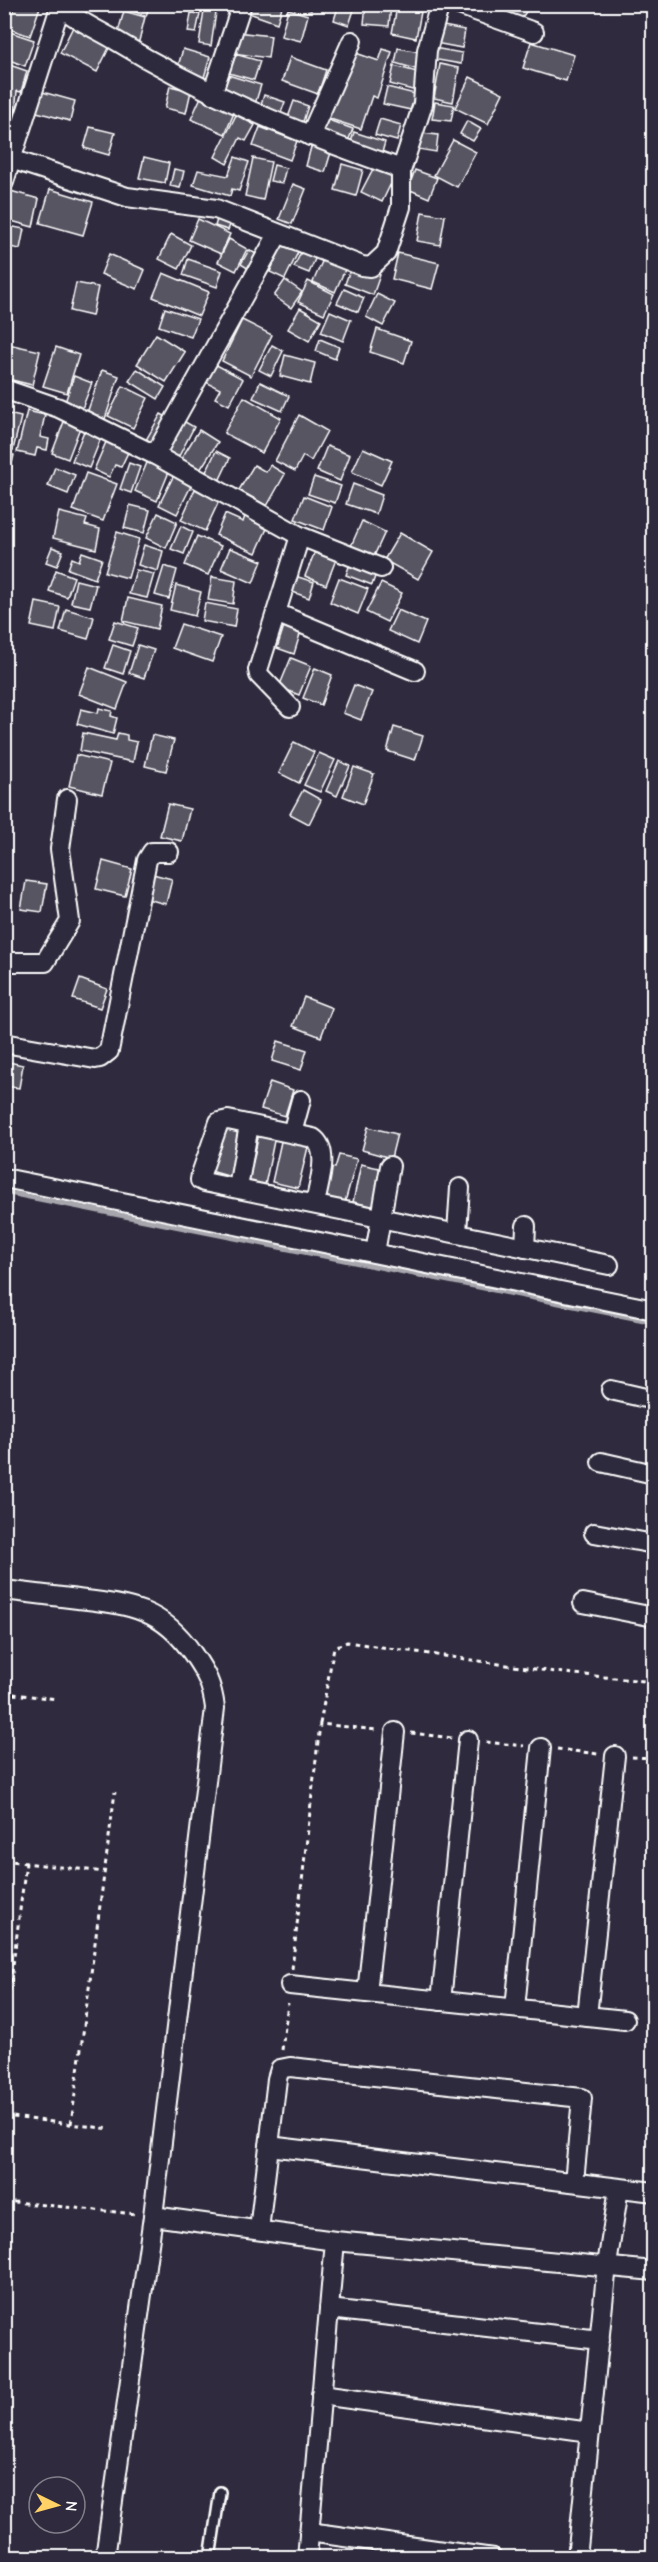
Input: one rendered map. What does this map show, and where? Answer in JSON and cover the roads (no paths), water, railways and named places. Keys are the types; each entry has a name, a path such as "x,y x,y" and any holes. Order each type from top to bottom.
{"street":[{"path":"213,94 242,4"},
{"path":"11,159 127,198 216,208 362,266 371,267 386,253 401,207 401,171 423,104 427,50 440,4"},
{"path":"458,5 534,32"},
{"path":"4,183 58,6 162,69 213,94 310,136 401,171"},
{"path":"310,136 352,42"},
{"path":"155,455 278,234"},
{"path":"4,389 59,408 155,455 300,536 381,568"},
{"path":"290,707 259,674 300,536"},
{"path":"276,613 415,671"},
{"path":"4,962 45,962 70,921 60,849 67,799"},
{"path":"4,1043 95,1059 106,1055 114,1036 147,860 152,852 169,852"},
{"path":"292,1133 301,1100"},
{"path":"315,1204 321,1147 313,1138 228,1120 219,1122 200,1176 204,1182 382,1218 457,1232 609,1265"},
{"path":"238,1188 249,1125"},
{"path":"375,1253 390,1166"},
{"path":"4,1178 654,1310"},
{"path":"457,1232 460,1188"},
{"path":"525,1248 526,1226"},
{"path":"611,1390 654,1400"},
{"path":"601,1462 654,1474"},
{"path":"594,1533 654,1544"},
{"path":"4,1590 127,1604 148,1612 167,1624 186,1643 212,1685 215,1708 153,2216 105,2558"},
{"path":"583,1603 654,1617"},
{"path":"367,1993 395,1732"},
{"path":"441,2001 468,1740"},
{"path":"515,2008 541,1748"},
{"path":"587,2016 615,1756"},
{"path":"290,1984 625,2020"},
{"path":"259,2230 277,2079 280,2069 290,2067 582,2098 574,2181"},
{"path":"269,2146 654,2192"},
{"path":"577,2558 607,2265 619,2188"},
{"path":"153,2216 335,2241 654,2271"},
{"path":"307,2558 335,2241"},
{"path":"329,2309 600,2340"},
{"path":"321,2395 590,2432"},
{"path":"309,2532 493,2558"}],"lane":[{"path":"210,2558 220,2492"}],"waterway":[{"path":"4,1192 654,1322"}]}
